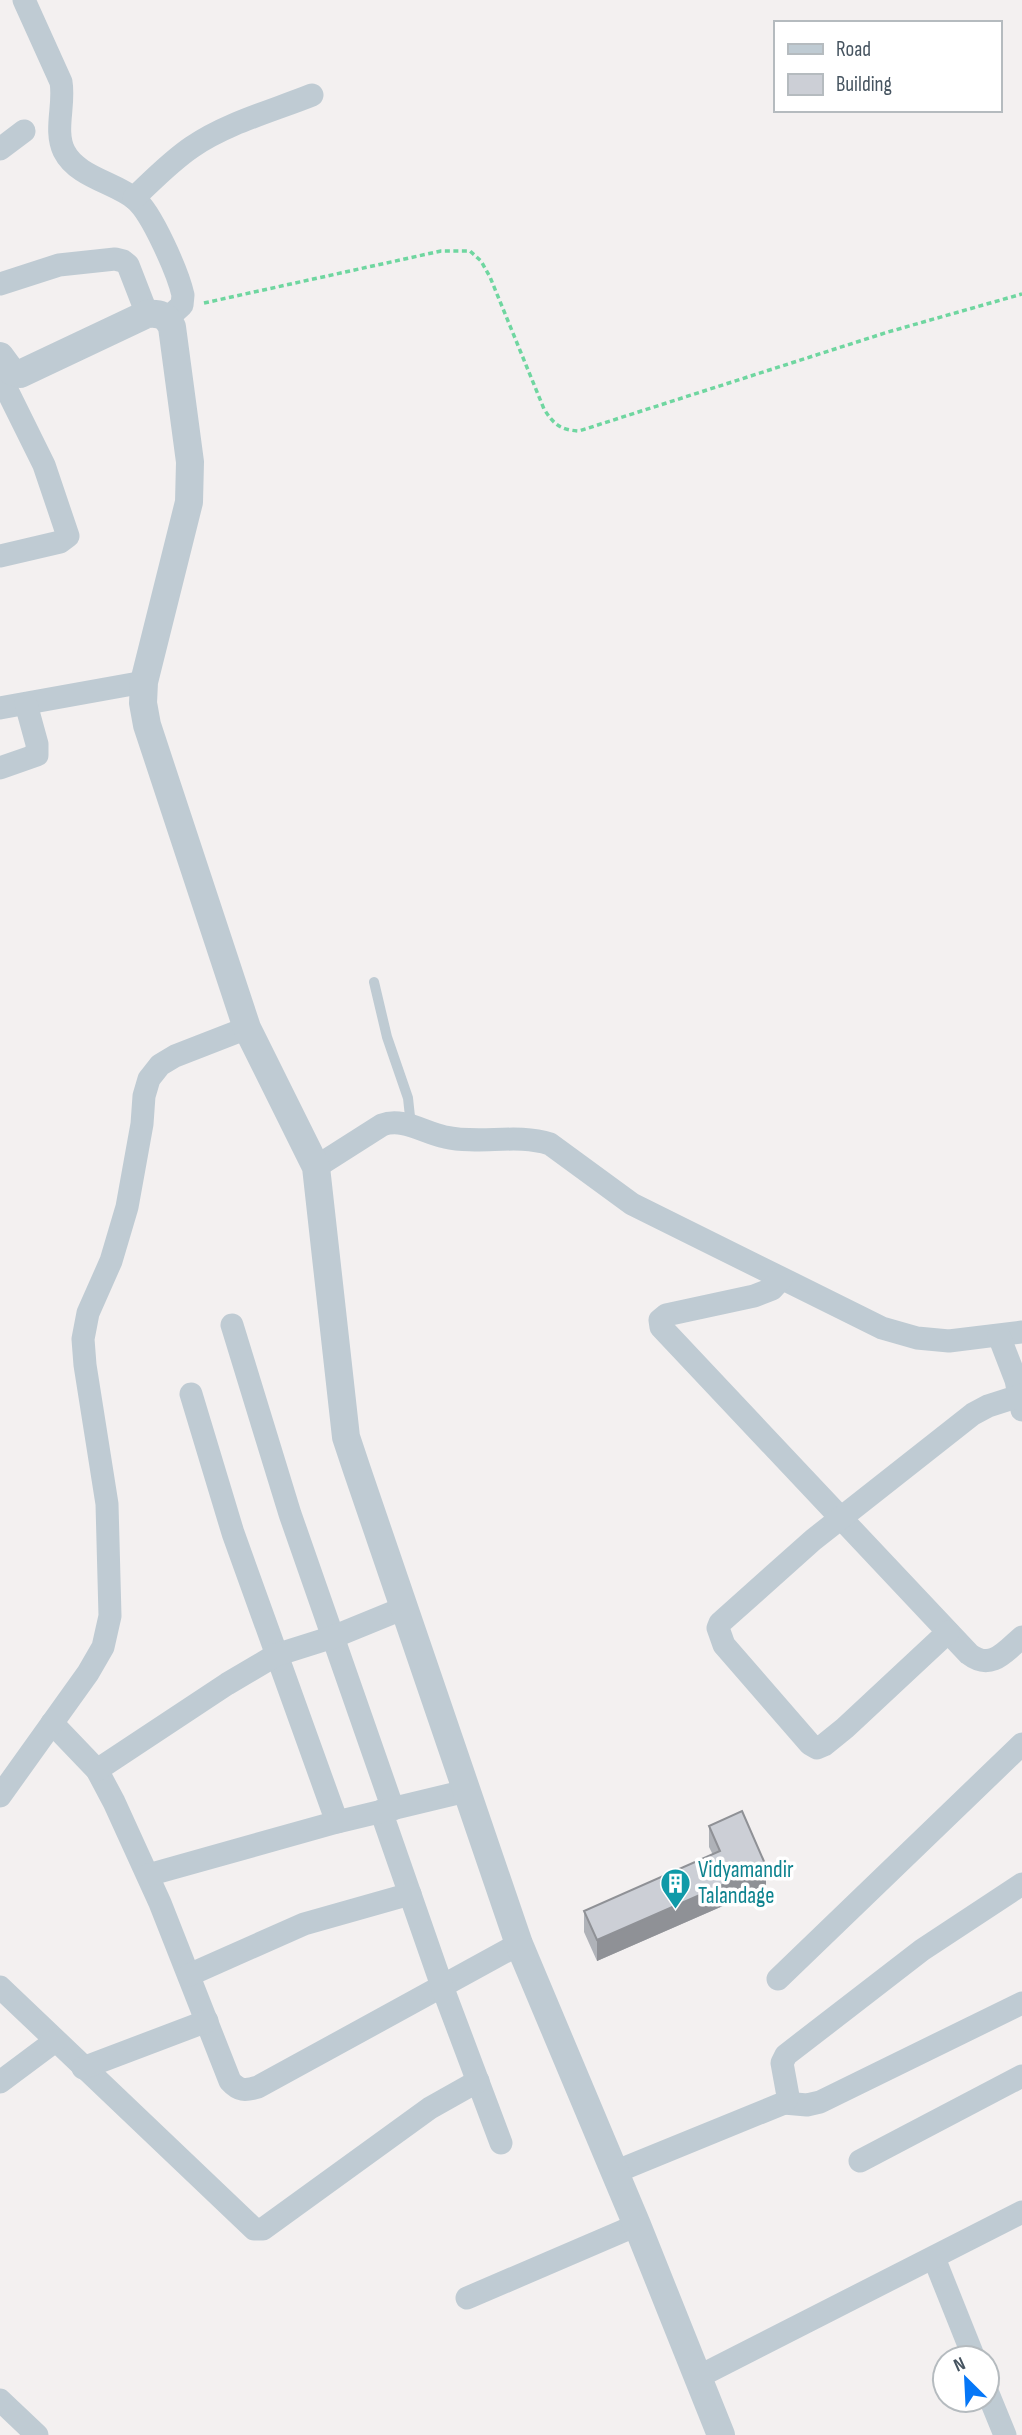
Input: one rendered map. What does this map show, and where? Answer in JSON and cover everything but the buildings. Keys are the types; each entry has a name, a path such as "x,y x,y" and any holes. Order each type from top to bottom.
{"street":[{"path":"3,372 20,374 36,369 166,312 183,295 144,208 135,198 75,166 66,155 59,130 63,95 61,82 24,0"},
{"path":"135,198 170,163 194,146 229,128 312,95"},
{"path":"0,149 23,131"},
{"path":"0,284 58,265 115,259 128,265 166,312 172,327 190,462 189,502 144,682 143,703 147,725 247,1028 316,1167 346,1437 519,1944 637,2225 721,2435"},
{"path":"0,556 60,542 68,536 44,465 3,372"},
{"path":"0,708 144,682"},
{"path":"0,768 37,755 37,744 26,704"},
{"path":"0,1796 88,1674 103,1647 110,1616 107,1504 83,1339 88,1313 111,1261 127,1207 149,1079 160,1065 175,1056 247,1028"},
{"path":"316,1167 382,1125 400,1122 448,1138 535,1139 550,1144 632,1204 882,1328 917,1338 949,1341 1022,1332"},
{"path":"781,1279 772,1289 754,1297 666,1315 660,1320 661,1327 969,1654 978,1661 987,1662 996,1659 1022,1637"},
{"path":"232,1325 290,1514 333,1637 410,1894 501,2143"},
{"path":"948,1632 824,1745 817,1748 810,1744 724,1645 718,1629 720,1623 784,1565 973,1415 988,1406 1021,1400 1011,1364 999,1336"},
{"path":"191,1394 233,1533 337,1822"},
{"path":"97,1770 276,1655 333,1637 404,1608"},
{"path":"52,1723 97,1770 148,1875 230,2081 236,2088 245,2091 258,2087 519,1944"},
{"path":"778,1979 1022,1744"},
{"path":"148,1875 337,1822 466,1791"},
{"path":"784,2104 789,2096 782,2063 786,2055 922,1950 1022,1884"},
{"path":"189,1975 304,1924 410,1894"},
{"path":"0,1987 247,2224 258,2230 430,2108 478,2081"},
{"path":"615,2172 784,2104 807,2105 820,2102 1022,2003"},
{"path":"83,2068 206,2021"},
{"path":"0,2082 55,2041"},
{"path":"860,2161 1022,2076"},
{"path":"698,2377 1022,2212"},
{"path":"467,2298 637,2225"},
{"path":"934,2258 968,2344"},
{"path":"0,2400 37,2435"},
{"path":"996,2414 1004,2435"}],"lane":[{"path":"374,982 387,1037 408,1098 411,1126"}],"path":[{"path":"166,312 441,251 470,251 481,261 490,277 544,409 553,423 565,430 579,431 888,332 1022,294"}],"place":[{"name":"Vidyamandir Talandage","path":"675,1910"}]}
